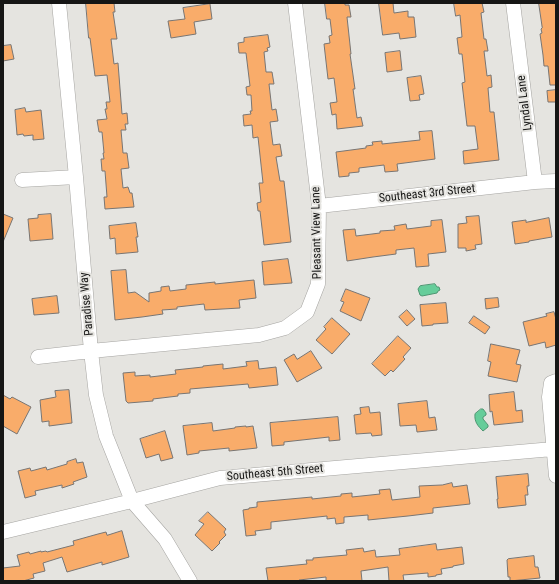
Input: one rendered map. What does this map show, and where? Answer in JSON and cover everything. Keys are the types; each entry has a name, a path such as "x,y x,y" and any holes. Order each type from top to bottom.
{"street":[{"name":"Paradise Way","path":"59,3 96,395 106,436 132,501 165,539 190,581"},
{"name":"Pleasant View Lane","path":"38,357 259,336 285,328 307,312 318,284 319,206 295,3"},
{"name":"Lyndal Lane","path":"513,3 535,182"},
{"path":"22,180 76,177"},
{"path":"535,182 556,181"},
{"name":"Southeast 3rd Street","path":"319,206 535,182"},
{"path":"553,382 549,397 556,476"},
{"name":"Southeast 5th Street","path":"3,532 220,478 553,449"}],"shaded area":[{"path":"435,284 440,290 437,293 422,296 420,295 418,289 420,286"},
{"path":"483,409 486,413 483,419 488,425 488,427 483,431 475,419 475,414"}],"building":[{"path":"86,3 114,3 115,12 113,12 117,39 111,39 114,64 118,63 122,114 127,113 128,124 125,124 126,130 121,130 123,153 127,153 129,168 121,169 123,188 128,187 130,193 132,193 134,207 105,209 104,197 107,197 105,171 102,171 101,159 104,159 104,153 102,132 99,132 97,120 107,119 105,109 107,109 106,102 110,102 107,75 95,76 89,38"},
{"path":"325,3 345,3 345,5 349,5 351,17 347,17 355,89 353,89 357,118 361,117 363,126 337,129 336,114 332,115 330,103 337,102 334,78 328,79 324,44 330,43 329,36 332,35 330,19 327,19"},
{"path":"379,3 393,3 394,13 408,11 408,17 414,17 416,37 400,39 399,33 383,35"},
{"path":"454,3 482,3 484,12 481,13 484,39 486,39 488,51 484,51 487,76 491,75 492,87 488,88 490,112 494,112 499,160 464,164 463,151 478,149 475,126 467,126 462,83 465,82 462,54 459,54 457,38 462,37 460,15 456,16"},
{"path":"539,3 556,3 556,85 550,85 548,66 544,66 540,34 542,33 542,28"},
{"path":"210,4 212,19 194,22 196,34 171,38 168,21 185,19 183,8"},
{"path":"268,35 270,47 267,48 268,51 264,52 266,72 272,72 274,84 269,84 272,110 276,109 278,121 270,122 273,145 280,144 282,156 276,157 280,181 284,181 291,242 264,245 260,211 258,211 257,203 261,202 259,183 263,183 258,137 253,138 252,125 244,126 243,115 251,114 250,111 252,111 251,95 247,95 246,87 250,86 246,53 239,53 238,43 244,42 244,38"},
{"path":"11,45 14,59 3,61 3,46"},
{"path":"400,51 402,70 387,72 385,53"},
{"path":"421,76 424,94 419,95 420,100 410,101 407,78"},
{"path":"556,90 556,102 548,102 547,91"},
{"path":"25,108 26,112 41,110 44,139 33,140 33,135 17,135 15,110"},
{"path":"432,131 435,159 397,164 398,171 385,172 384,165 359,168 359,172 349,173 349,176 339,177 336,152 366,148 366,146 373,145 372,142 382,141 382,144 420,140 419,132"},
{"path":"3,214 13,218 3,242"},
{"path":"51,214 53,239 30,241 28,219 38,218 38,215"},
{"path":"479,216 482,244 475,245 476,249 466,251 466,248 458,248 458,224 467,223 466,217"},
{"path":"549,218 552,237 515,244 512,222 526,220 526,222"},
{"path":"442,220 446,252 428,254 429,266 416,267 414,248 396,250 396,254 347,261 343,230 355,229 356,236 380,233 380,231 395,230 394,226 406,224 407,229 431,226 431,221"},
{"path":"136,223 138,252 116,254 115,238 110,239 109,226"},
{"path":"288,259 292,283 264,285 262,262"},
{"path":"126,270 128,293 135,292 149,302 149,293 161,291 161,287 169,286 170,291 186,289 186,285 254,280 256,298 239,300 240,308 205,310 204,304 162,310 163,314 115,320 111,271"},
{"path":"346,289 370,298 361,321 340,311 344,302 341,301"},
{"path":"57,296 59,313 34,315 32,299"},
{"path":"498,298 499,307 486,309 485,299"},
{"path":"446,303 448,323 422,326 420,305"},
{"path":"407,310 415,319 407,326 399,317"},
{"path":"554,312 556,319 556,345 546,348 545,342 529,346 523,322 547,316 546,314"},
{"path":"474,316 490,327 485,334 469,323"},
{"path":"332,318 350,334 332,354 316,340 326,329 324,327"},
{"path":"398,336 411,348 403,357 405,359 393,372 391,370 385,376 372,364"},
{"path":"491,344 520,350 516,364 521,365 517,382 488,376 491,362 488,361"},
{"path":"311,351 322,368 297,382 284,360 294,354 297,359"},
{"path":"258,361 259,369 276,367 278,385 249,388 248,384 190,389 190,393 153,399 153,401 128,403 126,401 123,373 135,372 135,376 150,375 150,377 176,374 175,370 203,366 223,364 223,369 247,366 246,362"},
{"path":"69,390 72,423 49,426 49,421 42,422 40,400 56,397 55,391"},
{"path":"514,392 516,411 522,410 523,422 494,425 492,411 490,412 489,395"},
{"path":"3,395 10,399 12,397 31,407 17,434 3,426"},
{"path":"427,401 429,418 435,417 437,430 417,432 416,425 400,426 398,404"},
{"path":"369,407 370,413 380,412 382,435 372,436 371,433 356,434 354,415 361,414 360,408"},
{"path":"338,417 340,440 329,441 329,437 284,442 284,445 272,446 270,423"},
{"path":"212,423 213,431 235,427 253,426 257,448 229,451 229,448 199,451 199,453 187,455 183,426"},
{"path":"165,431 173,458 161,461 159,454 146,458 140,439"},
{"path":"76,459 77,463 83,462 87,477 62,488 62,485 35,491 36,495 25,498 18,471 30,468 31,471 46,467 47,470 67,464 67,462"},
{"path":"528,474 529,486 527,486 528,495 525,495 526,505 498,508 496,477"},
{"path":"452,483 453,487 467,485 470,504 433,508 433,513 408,516 368,520 368,515 344,517 344,523 336,524 335,518 327,519 327,516 271,522 271,529 255,531 256,535 246,536 243,510 257,507 257,502 312,497 312,499 341,496 341,494 352,493 352,497 380,494 379,490 390,489 392,500 420,497 419,486"},
{"path":"208,512 226,529 224,532 226,535 212,551 195,535 204,524 199,521"},
{"path":"122,531 129,557 102,565 102,562 67,572 62,557 43,563 45,571 33,574 34,578 23,581 3,581 3,568 20,566 17,555 29,552 30,554 41,551 47,552 74,545 73,541 98,534 106,532 107,535"},
{"path":"436,544 437,550 462,547 464,564 441,569 442,574 436,576 428,577 428,573 403,575 404,581 389,581 388,567 361,571 362,581 326,581 326,577 299,581 268,581 266,568 307,564 306,560 313,560 313,558 347,555 346,550 363,548 364,552 375,550 376,557 400,555 399,549"},
{"path":"534,556 535,567 538,567 540,578 510,581 510,577 508,577 507,560"}]}
